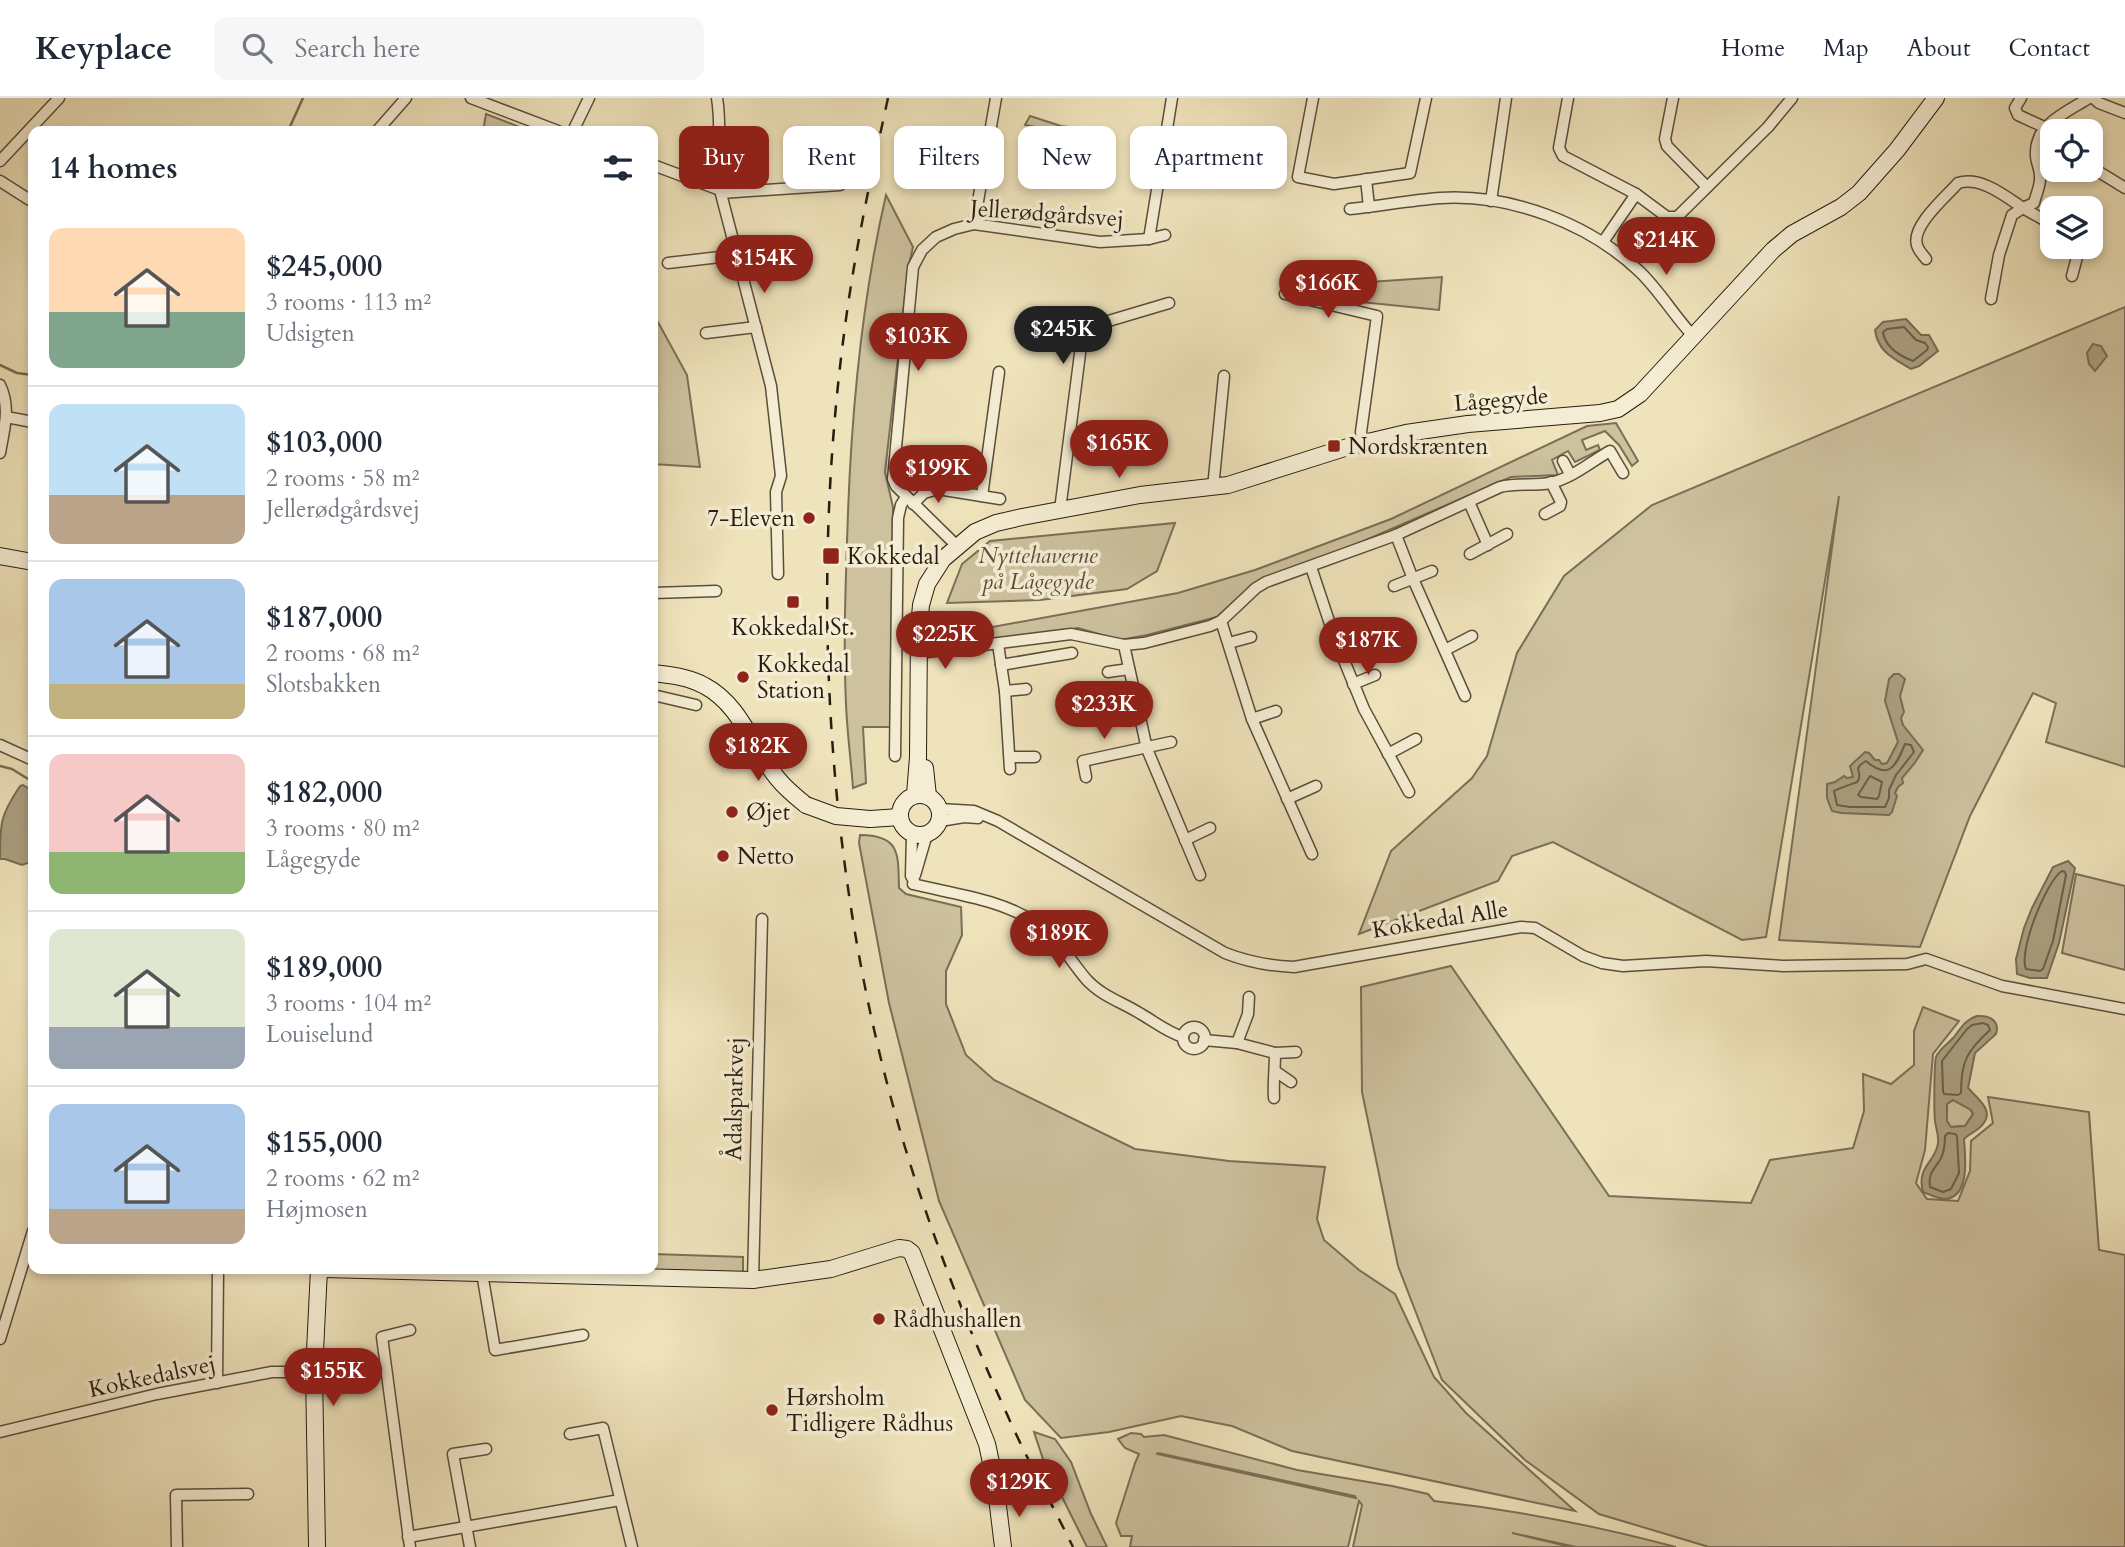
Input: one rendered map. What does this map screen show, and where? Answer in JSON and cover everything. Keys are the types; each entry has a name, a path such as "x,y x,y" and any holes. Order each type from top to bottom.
{"street":[{"path":"33,126 59,98"},
{"path":"381,126 406,98"},
{"path":"471,98 545,126"},
{"path":"575,126 589,98"},
{"path":"717,98 720,192 771,386 775,413 781,476 776,492 778,574"},
{"path":"974,224 996,98"},
{"path":"1149,239 1172,98"},
{"path":"1313,98 1298,177 1334,184 1410,173 1426,98"},
{"path":"1491,201 1506,98"},
{"path":"1568,98 1559,148 1563,156 1636,194 1667,217 1676,217 1768,127 1792,98"},
{"path":"1673,98 1665,139 1667,146 1707,187"},
{"name":"Lågegyde","path":"931,805 925,772 923,652 928,611 938,575 952,550 970,535 991,524 1060,510 1140,495 1213,488 1236,483 1362,443 1436,428 1612,411 1631,402 1640,394 1780,243 1841,207 1859,192 1897,150 1936,98"},
{"path":"2021,98 2015,108 2018,116 2040,130"},
{"path":"2060,119 2091,98 2125,113"},
{"path":"0,162 28,132"},
{"path":"2040,136 2036,147 2040,176"},
{"path":"658,168 720,192 783,188"},
{"path":"2103,174 2125,188"},
{"path":"1366,179 1369,207"},
{"path":"0,181 28,199"},
{"path":"1926,259 1917,247 1920,225 1958,183 1966,181 1994,189 2040,218"},
{"path":"1991,299 1999,255 2012,215 2034,203 2040,182"},
{"path":"1602,242 1636,194"},
{"path":"1350,209 1441,198 1491,201 1553,218 1602,242 1642,274 1694,337"},
{"name":"Jellerødgårdsvej","path":"952,550 896,486 892,471 913,267 922,250 936,237 974,224 1100,242 1165,236"},
{"path":"668,263 737,255"},
{"path":"2072,276 2076,259"},
{"path":"1285,294 1377,316 1361,432 1362,443"},
{"path":"1060,510 1082,338 1087,330 1095,325 1169,303"},
{"path":"706,333 756,327"},
{"path":"982,496 999,372"},
{"path":"1213,488 1224,376"},
{"path":"0,385 6,398 0,453"},
{"path":"6,417 28,421"},
{"path":"923,652 1071,634 1124,645 1144,643 1221,621 1256,588 1396,535 1511,484 1551,482 1609,451 1623,473"},
{"path":"1563,461 1570,474"},
{"path":"1545,514 1560,506 1562,502 1551,482"},
{"path":"895,756 898,519 901,505 938,489 1000,499"},
{"path":"1469,502 1488,545"},
{"path":"1470,554 1507,534"},
{"path":"1396,535 1465,696"},
{"path":"0,556 28,561"},
{"path":"1311,567 1353,684 1409,792"},
{"path":"1394,586 1432,571"},
{"path":"658,593 716,592"},
{"path":"1221,621 1252,719 1312,854"},
{"path":"1445,650 1472,636"},
{"path":"1228,643 1251,637"},
{"path":"998,644 1005,691 1010,763 1035,757"},
{"path":"1124,645 1147,749 1200,875"},
{"path":"1002,665 1072,653"},
{"path":"1108,672 1129,669"},
{"path":"658,674 683,677 716,692 730,706 777,779 806,805 836,816 870,819 900,817"},
{"path":"1353,684 1375,676"},
{"path":"1005,691 1026,689"},
{"path":"658,696 696,705"},
{"path":"1252,719 1276,711"},
{"path":"1388,754 1416,739"},
{"path":"1086,776 1083,761 1171,742"},
{"path":"0,745 28,758"},
{"path":"1287,799 1316,786"},
{"path":"903,804 931,805 935,829 919,834 903,827 900,817 903,804"},
{"name":"Kokkedal Alle","path":"931,805 968,817 994,819 1225,953 1247,962 1294,967 1521,926 1535,928 1583,956 1602,963 1623,966 1706,961 1783,966 1907,964 1926,959 2002,986 2125,1009"},
{"path":"1185,841 1210,828"},
{"path":"919,834 911,876 913,884 1016,911 1038,924 1061,944 1088,982 1170,1034 1183,1037 1188,1029 1195,1027 1201,1030 1204,1040 1237,1043 1275,1053 1296,1052"},
{"name":"Ådalsparkvej","path":"753,1280 762,919"},
{"path":"1237,1043 1248,1014 1249,997"},
{"path":"1274,1098 1272,1079 1275,1053"},
{"path":"1275,1070 1291,1082"},
{"path":"0,1339 28,1247"},
{"path":"656,1274 753,1280 831,1269 899,1248 912,1253 983,1433 995,1481 1003,1547"},
{"path":"217,1383 218,1274"},
{"path":"308,1274 308,1547"},
{"path":"317,1547 309,1372 320,1274"},
{"path":"482,1274 495,1350 583,1335"},
{"path":"410,1330 382,1337 409,1542 466,1528 620,1500"},
{"name":"Kokkedalsvej","path":"0,1432 157,1394 272,1372 309,1372"},
{"path":"570,1434 603,1428 632,1547"},
{"path":"470,1547 453,1454 486,1449"},
{"path":"177,1547 176,1495 248,1494"}],"green space":[{"path":"486,114 517,126 484,126"},
{"path":"1030,116 1061,126 1031,126 1025,125"},
{"path":"886,195 913,247 908,269 885,472 893,507 890,727 863,727 866,783 853,788 845,656 850,472 864,313"},
{"path":"1442,277 1439,310 1361,302 1335,296 1340,284"},
{"path":"2125,307 2125,767 2046,742 2056,703 2033,693 1970,816 1920,947 1779,940 1839,496 1766,937 1742,940 1553,842 1512,856 1498,881 1359,934 1391,851 1472,778 1487,756 1517,653 1564,576 1652,505"},
{"path":"658,322 687,375 700,467 658,464"},
{"path":"1616,423 1638,461 1632,466 1619,445 1605,431 1582,440 1586,450 1598,445 1600,450 1575,462 1568,451 1552,460 1558,475 1511,477 1359,543 1254,583 1217,617 1120,640 1078,628 960,644 960,633 1178,593 1255,570 1391,519 1587,426"},
{"name":"Nyttehaverne på Lågegyde","path":"1175,523 1157,571 1127,589 1040,600 947,603 962,564 990,541"},
{"path":"860,835 873,836 890,843 897,857 899,888 906,894 961,907 962,935 946,971 946,1004 966,1055 994,1080 1135,1149 1229,1161 1325,1167 1317,1219 1324,1240 1359,1270 1395,1294 1434,1377 1466,1413 1575,1511 1292,1451 1232,1426 1181,1416 1109,1432 1061,1438 1025,1400 939,1201 889,1003 859,843"},
{"path":"2076,874 2125,886 2125,970 2062,953"},
{"path":"1451,966 1609,1196 1751,1203 1770,1160 1853,1148 1864,1111 1863,1074 1891,1084 1914,1065 1914,1031 1923,1007 1959,1021 1933,1054 1925,1150 1916,1183 1927,1199 1958,1201 1970,1171 1971,1141 1993,1123 1988,1097 2089,1112 2099,1250 2125,1255 2125,1547 1709,1547 1599,1514 1525,1460 1442,1380 1398,1266 1362,1092 1361,987"},
{"path":"1953,1100 1971,1110 1973,1114 1965,1126 1950,1127 1947,1121 1947,1104"},
{"path":"658,1254 743,1257 743,1273 658,1271"},
{"path":"1034,1432 1055,1439 1071,1462 1107,1547 1087,1547 1043,1459"},
{"path":"1131,1433 1144,1437 1164,1435 1297,1470 1428,1494 1434,1501 1556,1520 1676,1547 1576,1547 1512,1533 1571,1547 1353,1547 1362,1505 1359,1501 1348,1547 1130,1547 1132,1536 1121,1536 1116,1523 1139,1454 1125,1448 1118,1439","holes":["1158,1453 1356,1498 1157,1454"]}],"water":[{"path":"1906,319 1921,335 1929,335 1938,351 1911,369 1883,349 1875,330 1883,322"},
{"path":"2093,344 2101,346 2107,356 2095,371 2089,364 2087,353"},
{"path":"1894,674 1905,679 1900,696 1904,712 1901,718 1903,725 1923,750 1902,778 1903,783 1895,793 1897,796 1889,815 1832,811 1827,798 1827,784 1844,776 1853,777 1850,766 1865,752 1882,764 1887,763 1898,742 1885,701 1889,679"},
{"path":"20,786 28,788 28,863 22,865 0,859 1,828 5,813"},
{"path":"2068,861 2075,868 2059,943 2047,978 2030,978 2017,974 2016,959 2032,908 2053,867"},
{"path":"1986,1017 1993,1020 1997,1026 1996,1034 1975,1053 1968,1088 1982,1102 1987,1118 1964,1139 1963,1184 1953,1197 1942,1199 1923,1192 1922,1183 1924,1170 1938,1143 1934,1108 1936,1057 1964,1024 1973,1018","holes":["1953,1100 1971,1110 1973,1114 1965,1126 1951,1127 1947,1121 1947,1104"]}],"waterway":[{"path":"290,126 303,98"},
{"path":"0,365 17,373 28,374"},
{"path":"0,766 12,769 28,779"}],"railway":[{"path":"888,98 853,275 833,441 828,551 828,662 835,773 847,884 866,993 891,1100 923,1203 972,1335 1022,1446 1073,1547"}],"place":[{"name":"Nordskrænten","path":"1334,446"},
{"name":"7-Eleven","path":"809,518"},
{"name":"Kokkedal","path":"831,556"},
{"name":"Kokkedal St.","path":"793,602"},
{"name":"Kokkedal Station","path":"743,677"},
{"name":"Øjet","path":"732,812"},
{"name":"Netto","path":"723,856"},
{"name":"Rådhushallen","path":"879,1319"},
{"name":"Hørsholm Tidligere Rådhus","path":"772,1410"}]}
